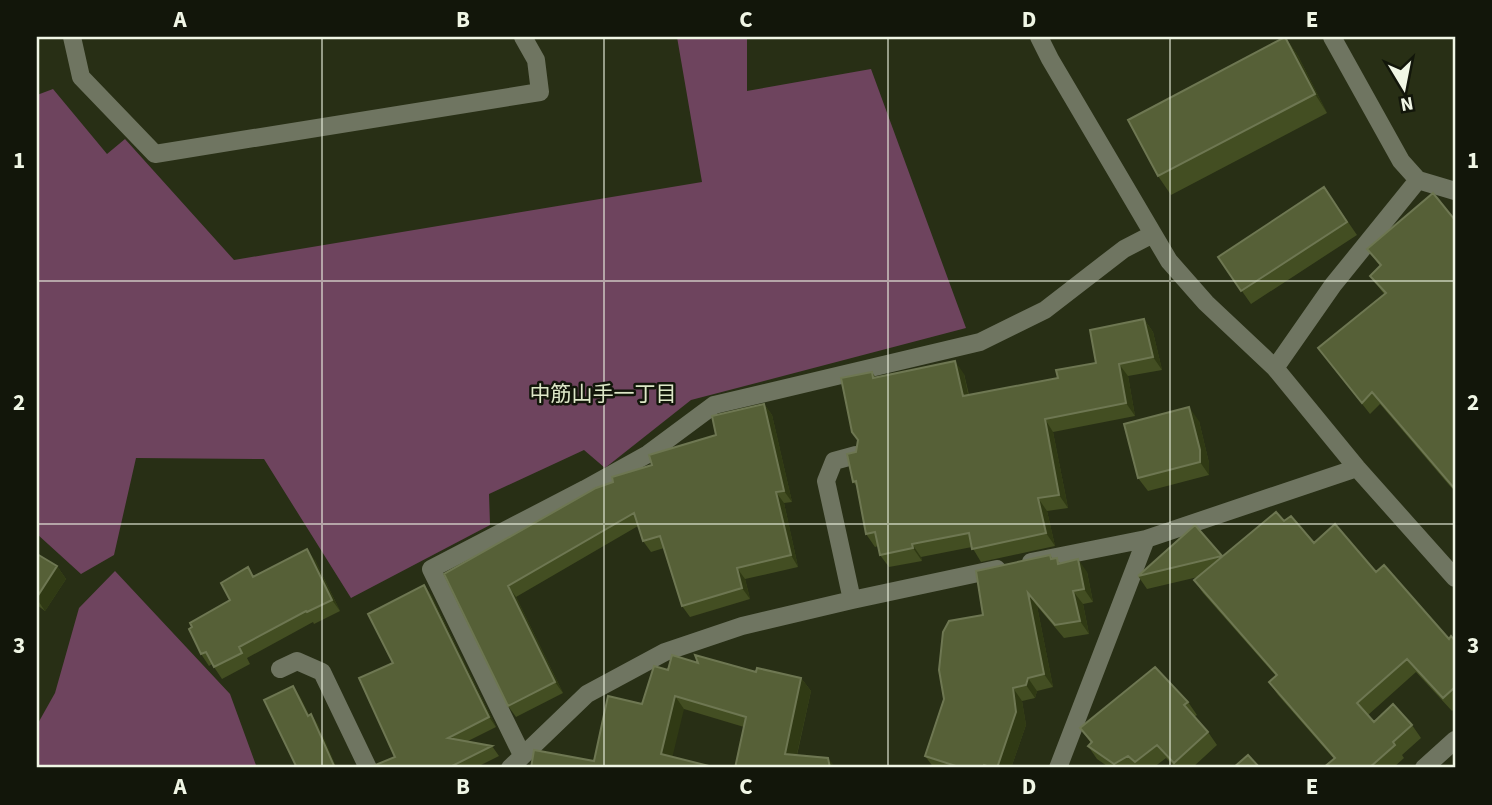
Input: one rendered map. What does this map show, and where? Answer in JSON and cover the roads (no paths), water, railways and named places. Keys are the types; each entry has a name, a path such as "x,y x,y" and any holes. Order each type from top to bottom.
{"street":[{"path":"72,37 81,78 155,154 540,92 536,60 523,37"},
{"path":"1039,37 1169,261 1250,347 1275,368 1357,468 1455,578"},
{"path":"1332,37 1401,161 1418,180 1455,191"},
{"path":"1275,368 1333,285 1418,180"},
{"path":"1153,234 1124,249 1045,310 981,342 714,405 648,454 431,569 516,762 587,694 665,652 742,626 1146,538 1357,468"},
{"path":"852,600 826,481 834,461 856,455"},
{"path":"1058,768 1146,538"},
{"path":"280,669 297,661 323,672 368,768"},
{"path":"1424,768 1455,740"}],"district":[{"name":"中筋山手一丁目","path":"603,394"}]}
